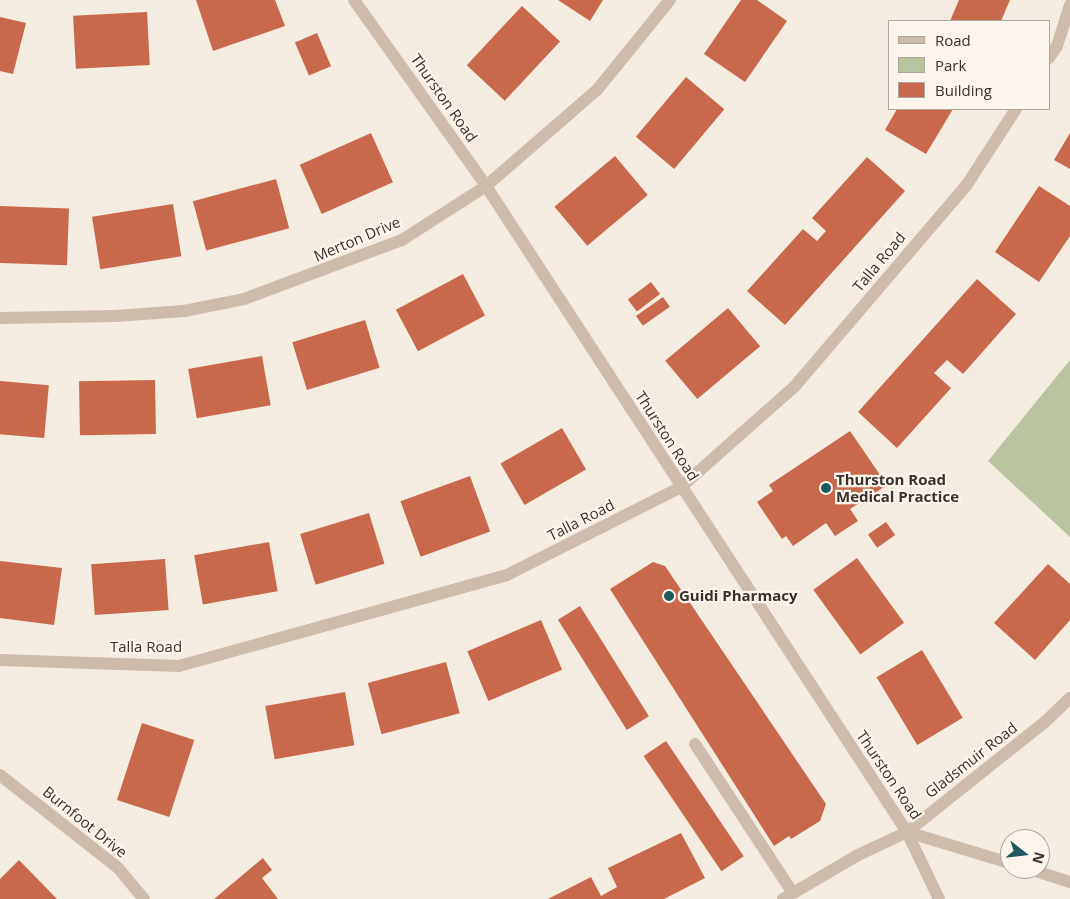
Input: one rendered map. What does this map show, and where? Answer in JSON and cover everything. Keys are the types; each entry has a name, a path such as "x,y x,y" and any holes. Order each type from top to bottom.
{"street":[{"name":"Thurston Road","path":"354,0 486,186 907,832 939,899"},
{"name":"Merton Drive","path":"0,318 164,312 244,298 402,240 486,186 597,90 670,0"},
{"path":"1050,56 1057,46 1070,5"},
{"name":"Talla Road","path":"0,660 179,666 507,575 681,487 795,386 966,186 1015,110"},
{"name":"Gladsmuir Road","path":"788,896 858,855 907,832 1046,722 1070,698"},
{"path":"695,744 788,896"},
{"name":"Burnfoot Drive","path":"0,775 118,868 144,899"},
{"path":"907,832 1000,860"},
{"path":"1050,876 1070,882"}],"green space":[{"path":"1070,360 1070,537 988,461"}],"building":[{"path":"196,0 275,0 285,26 213,51"},
{"path":"558,0 603,0 590,21"},
{"path":"741,0 757,0 787,21 745,82 704,54"},
{"path":"959,0 1010,0 1001,20 950,20"},
{"path":"522,6 560,41 505,101 467,65"},
{"path":"147,12 150,65 76,69 73,16"},
{"path":"0,17 26,23 13,74 0,71"},
{"path":"317,33 331,66 309,76 295,42"},
{"path":"686,77 724,109 674,169 636,137"},
{"path":"896,110 952,110 926,154 885,130"},
{"path":"371,133 393,182 322,214 300,165"},
{"path":"1070,133 1070,169 1054,160"},
{"path":"615,156 648,195 587,246 554,207"},
{"path":"867,157 905,191 785,325 747,291 803,229 817,241 826,231 812,218"},
{"path":"276,179 289,228 206,251 193,201"},
{"path":"1039,186 1070,206 1070,236 1039,282 995,252"},
{"path":"173,204 181,256 100,269 92,217"},
{"path":"0,206 69,208 67,265 0,263"},
{"path":"463,274 485,315 418,351 396,310"},
{"path":"977,279 1016,314 963,374 947,360 934,373 951,388 897,448 858,412"},
{"path":"651,282 660,294 637,311 628,299"},
{"path":"663,297 670,307 643,326 636,316"},
{"path":"728,308 760,346 697,399 665,361"},
{"path":"365,320 380,368 307,390 292,342"},
{"path":"262,356 271,405 197,418 188,369"},
{"path":"155,380 156,434 80,435 79,381"},
{"path":"0,381 49,385 44,438 0,434"},
{"path":"562,428 586,470 525,505 501,464"},
{"name":"Thurston Road Medical Practice","path":"850,431 887,485 850,509 858,521 835,536 826,523 793,546 786,536 782,539 757,502 773,491 769,485"},
{"path":"470,476 490,531 421,557 400,501"},
{"path":"369,513 384,564 316,585 300,534"},
{"path":"886,522 895,535 877,548 868,535"},
{"path":"269,542 278,591 203,604 194,555"},
{"path":"857,558 904,623 860,654 813,590"},
{"path":"165,559 169,610 95,615 91,564"},
{"path":"0,561 62,568 54,625 0,618"},
{"path":"653,562 665,566 826,804 820,821 791,839 789,836 774,846 610,589"},
{"path":"1048,564 1070,584 1070,620 1035,660 994,623"},
{"path":"580,606 649,716 627,730 558,620"},
{"path":"541,620 562,670 488,701 467,651"},
{"path":"922,650 963,718 917,745 877,677"},
{"path":"446,662 460,713 381,734 368,683"},
{"path":"345,692 354,745 275,759 265,706"},
{"path":"142,723 194,740 169,817 117,800"},
{"path":"666,741 744,856 721,871 644,756"},
{"path":"681,833 705,878 664,899 548,899 591,877 601,896 617,887 608,868"},
{"path":"263,858 272,870 262,878 278,899 214,899"},
{"path":"19,860 57,899 0,899 0,879"}],"place":[{"name":"Thurston Road Medical Practice","path":"826,488"},
{"name":"Guidi Pharmacy","path":"669,596"}]}
